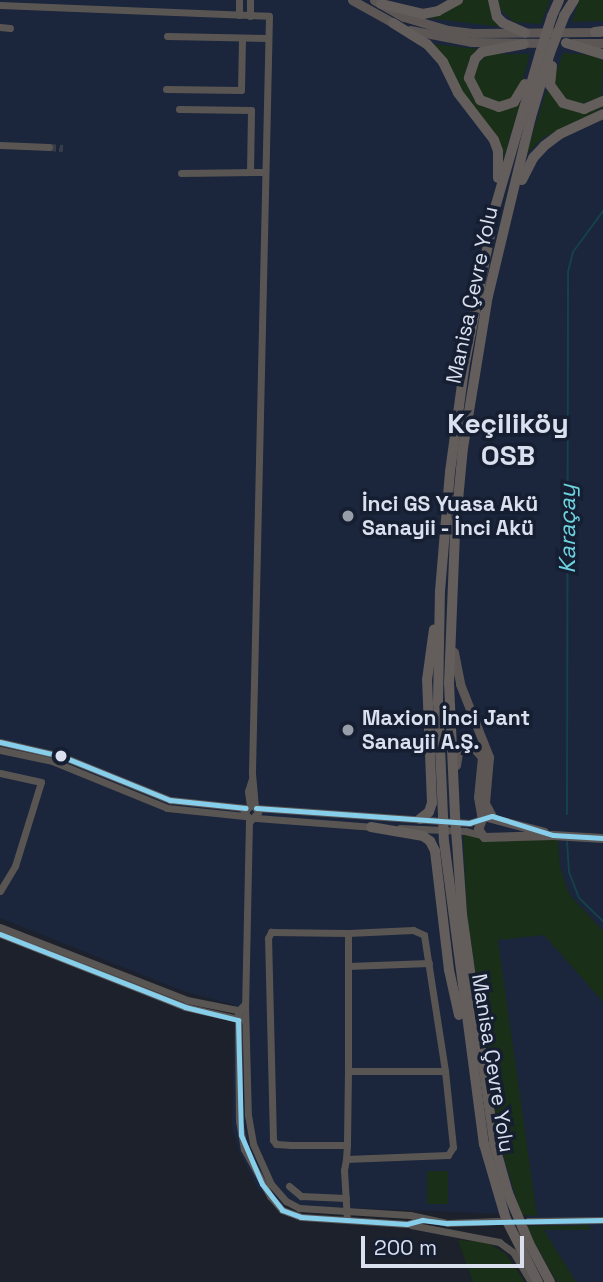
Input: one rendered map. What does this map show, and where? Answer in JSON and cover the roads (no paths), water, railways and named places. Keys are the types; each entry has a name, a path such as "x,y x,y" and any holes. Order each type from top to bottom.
{"highway":[{"path":"377,2 423,14 438,11 458,0"},
{"path":"493,0 497,17 525,38"},
{"path":"556,0 558,16"},
{"path":"525,38 492,49 475,59 469,78 480,100 499,107 514,102 545,54 558,16 572,0"},
{"path":"393,23 427,44 438,55 458,93 494,139 500,167 495,208"},
{"path":"566,43 603,54"},
{"path":"545,54 550,85 563,103 584,109 603,101"},
{"name":"Manisa Çevre Yolu","path":"538,1282 506,1219 492,1177 473,1079 444,841 438,703 440,591 450,472 465,363 495,208 545,54"},
{"name":"Manisa Çevre Yolu","path":"545,54 475,365 454,532 449,683 462,914 493,1130 508,1193 528,1243 550,1282"},
{"path":"509,212 524,173 538,152 559,134 603,114"},
{"path":"420,819 429,812 432,803 428,680 440,591"},
{"path":"371,827 423,836 435,851 449,970 473,1079"}],"main road":[{"path":"352,0 393,23 448,39 525,38 600,32"},
{"path":"377,2 404,17 448,30 566,43 603,43"},
{"path":"453,596 455,665 489,757 485,803 490,818"},
{"path":"454,809 458,753 462,748 474,748 482,757 478,797 500,830 494,838"},
{"path":"553,835 490,818 479,825 481,835 494,838 553,835 603,838"}],"street":[{"path":"239,0 239,15"},
{"path":"250,0 250,16"},
{"path":"0,5 269,16 252,779 239,1121 244,1149 262,1184 282,1210 301,1217 407,1224 499,1242 513,1252 531,1282"},
{"path":"0,27 10,28"},
{"path":"167,36 268,38"},
{"path":"166,89 241,90 242,38"},
{"path":"179,109 266,110"},
{"path":"250,172 251,110"},
{"path":"0,145 50,147"},
{"path":"181,173 264,172"},
{"path":"0,742 61,756 170,800 251,813 371,827 433,828 481,835"},
{"path":"0,751 52,761 167,808 469,823 490,818"},
{"path":"0,774 41,782 15,866 0,891"},
{"path":"0,927 187,1000 243,1009"},
{"path":"346,1144 291,1145 276,1144 273,1140 268,938 271,932 413,930 424,935 445,1071 453,1147 448,1155 346,1163"},
{"path":"347,1220 348,933"},
{"path":"0,934 185,1007 243,1020"},
{"path":"348,966 429,963"},
{"path":"243,1020 249,1129 271,1184 286,1201 299,1208 410,1215 422,1220"},
{"path":"348,1071 445,1071"},
{"path":"289,1186 301,1196 346,1198"},
{"path":"407,1224 422,1220 498,1222"},
{"path":"528,1221 603,1220"}],"waterway":[{"name":"Karaçay","path":"567,814 568,272 573,252 603,211"},
{"name":"Karaçay","path":"567,842 569,872 579,898 603,921"}],"tunnel":[{"path":"49,147 63,148"}],"place":[{"name":"İnci GS Yuasa Akü Sanayii - İnci Akü","path":"348,516"},
{"name":"Maxion İnci Jant Sanayii A.Ş.","path":"348,730"}],"district":[{"name":"Keçiliköy OSB","path":"508,439"}]}
